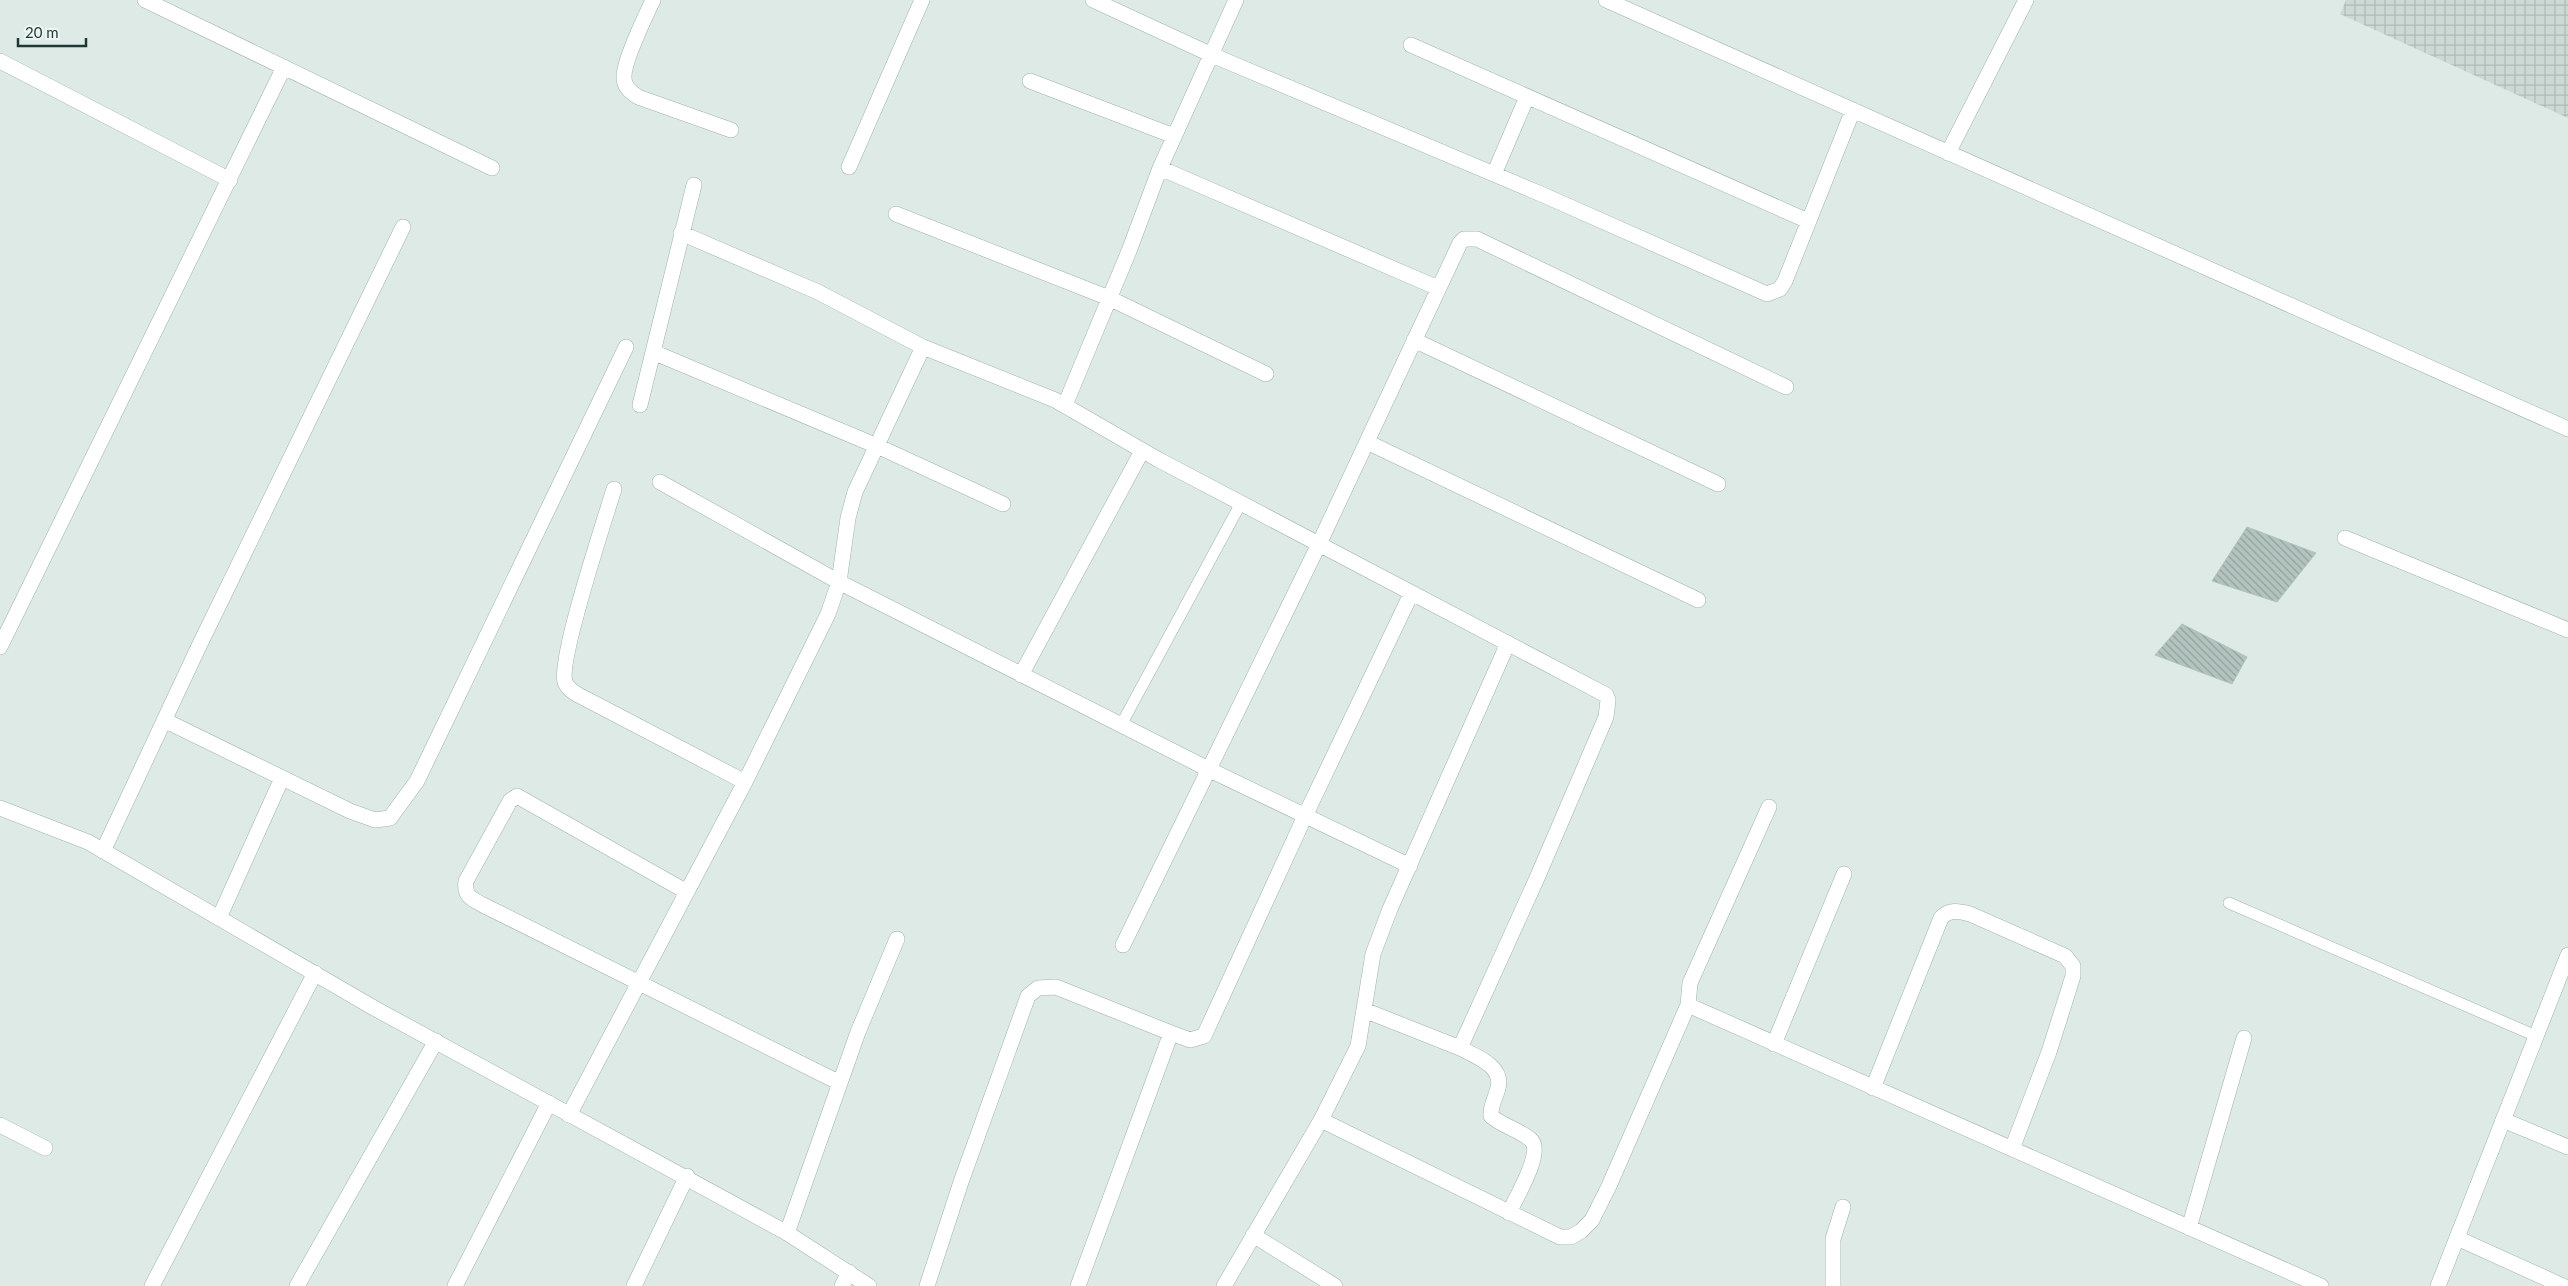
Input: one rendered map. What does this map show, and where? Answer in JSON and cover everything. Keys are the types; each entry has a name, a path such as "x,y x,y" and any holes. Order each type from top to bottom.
{"street":[{"path":"145,0 492,168"},
{"path":"654,0 627,63 624,78 627,89 638,96 731,130"},
{"path":"849,167 922,0"},
{"path":"1093,0 1212,56 1494,174 1767,294 1780,289 1785,281 1853,110"},
{"path":"1064,406 1160,168 1236,0"},
{"path":"1606,0 2568,429"},
{"path":"1948,153 2026,0"},
{"path":"1411,45 1808,222"},
{"path":"0,61 230,180"},
{"path":"0,647 284,67"},
{"path":"1030,81 1174,136"},
{"path":"1494,174 1527,96"},
{"path":"1160,168 1438,288"},
{"path":"640,405 694,185"},
{"path":"896,214 1109,298 1266,374"},
{"path":"103,851 164,720 403,227"},
{"path":"681,234 818,292 923,347 1064,406 1142,451 1411,594 1600,690 1606,695 1608,707 1606,717 1537,878 1460,1048"},
{"path":"1123,945 1210,770 1319,544 1438,288 1460,243 1464,239 1477,239 1786,387"},
{"path":"1414,340 1718,484"},
{"path":"164,720 350,811 375,820 390,818 417,781 626,347"},
{"path":"569,1115 744,782 828,614 839,582 850,509 855,492 923,347"},
{"path":"653,352 876,446 1003,504"},
{"path":"1367,442 1698,600"},
{"path":"1021,674 1142,451"},
{"path":"660,482 839,582 1210,770 1410,866"},
{"path":"614,489 576,618 565,666 564,681 571,691 744,782"},
{"path":"2345,538 2568,630"},
{"path":"927,1286 1028,996 1038,988 1056,987 1171,1034 1190,1040 1204,1036 1305,816 1411,594"},
{"path":"1224,1286 1321,1120 1358,1046 1373,954 1508,643"},
{"path":"219,918 282,778"},
{"path":"687,892 517,796 510,801 466,882 465,889 468,896 840,1083"},
{"path":"1321,1120 1560,1237 1572,1237 1581,1231 1592,1220 1609,1186 1688,1005 1690,983 1769,807"},
{"path":"0,808 88,842 436,1041 569,1115 687,1176 787,1233 846,1279 869,1286"},
{"path":"1774,1044 1844,874"},
{"path":"1873,1088 1941,918 1945,914 1958,911 1996,925 2065,956 2074,970 2049,1052 2012,1149"},
{"path":"787,1233 858,1032 897,939"},
{"path":"2438,1286 2536,1036 2563,985 2568,955"},
{"path":"152,1286 315,973"},
{"path":"1688,1005 2321,1286"},
{"path":"1364,1010 1460,1048 1492,1067 1498,1075 1499,1085 1491,1116 1531,1140 1535,1148 1533,1163 1509,1213"},
{"path":"1078,1286 1171,1034"},
{"path":"2189,1228 2244,1038"},
{"path":"298,1286 436,1041"},
{"path":"454,1286 549,1104"},
{"path":"2503,1120 2568,1147"},
{"path":"0,1125 45,1148"},
{"path":"634,1286 687,1176"},
{"path":"1832,1286 1832,1239 1843,1207"},
{"path":"1253,1235 1335,1286"},
{"path":"2457,1238 2563,1286"}],"lane":[{"path":"1122,725 1241,502"},
{"path":"2229,903 2536,1036"}],"shaded area":[{"path":"2346,0 2568,0 2568,118 2340,14"}],"building":[{"path":"2247,527 2316,553 2277,602 2212,581"},
{"path":"2182,624 2247,657 2232,684 2155,655"}]}
